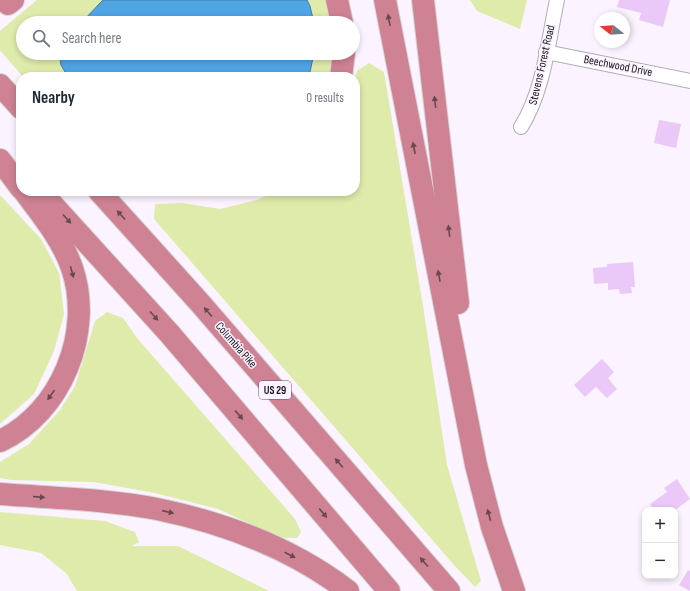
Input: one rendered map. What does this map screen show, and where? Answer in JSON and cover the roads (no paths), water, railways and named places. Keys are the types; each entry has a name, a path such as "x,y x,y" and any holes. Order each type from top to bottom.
{"highway":[{"path":"337,0 340,16"},
{"path":"384,0 476,465 492,527 514,591"},
{"path":"423,0 476,465"},
{"path":"341,72 343,60"},
{"path":"0,82 16,95"},
{"path":"0,85 16,103"},
{"path":"0,149 16,166"},
{"path":"0,160 16,181"},
{"path":"0,441 20,429 36,415 51,397 66,373 75,344 78,319 77,294 72,269 61,244 27,196"},
{"path":"45,196 169,333 389,591"},
{"name":"Columbia Pike","path":"104,196 200,303 449,591"},
{"path":"0,494 115,503 156,509 198,519 238,531 268,544 305,563 348,591"}],"street":[{"name":"Stevens Forest Road","path":"521,127 531,111 557,0"},
{"name":"Beechwood Drive","path":"546,52 690,81"}],"water":[{"path":"103,0 307,0 312,16 88,16"},
{"path":"60,60 313,60 310,72 65,72"}]}
